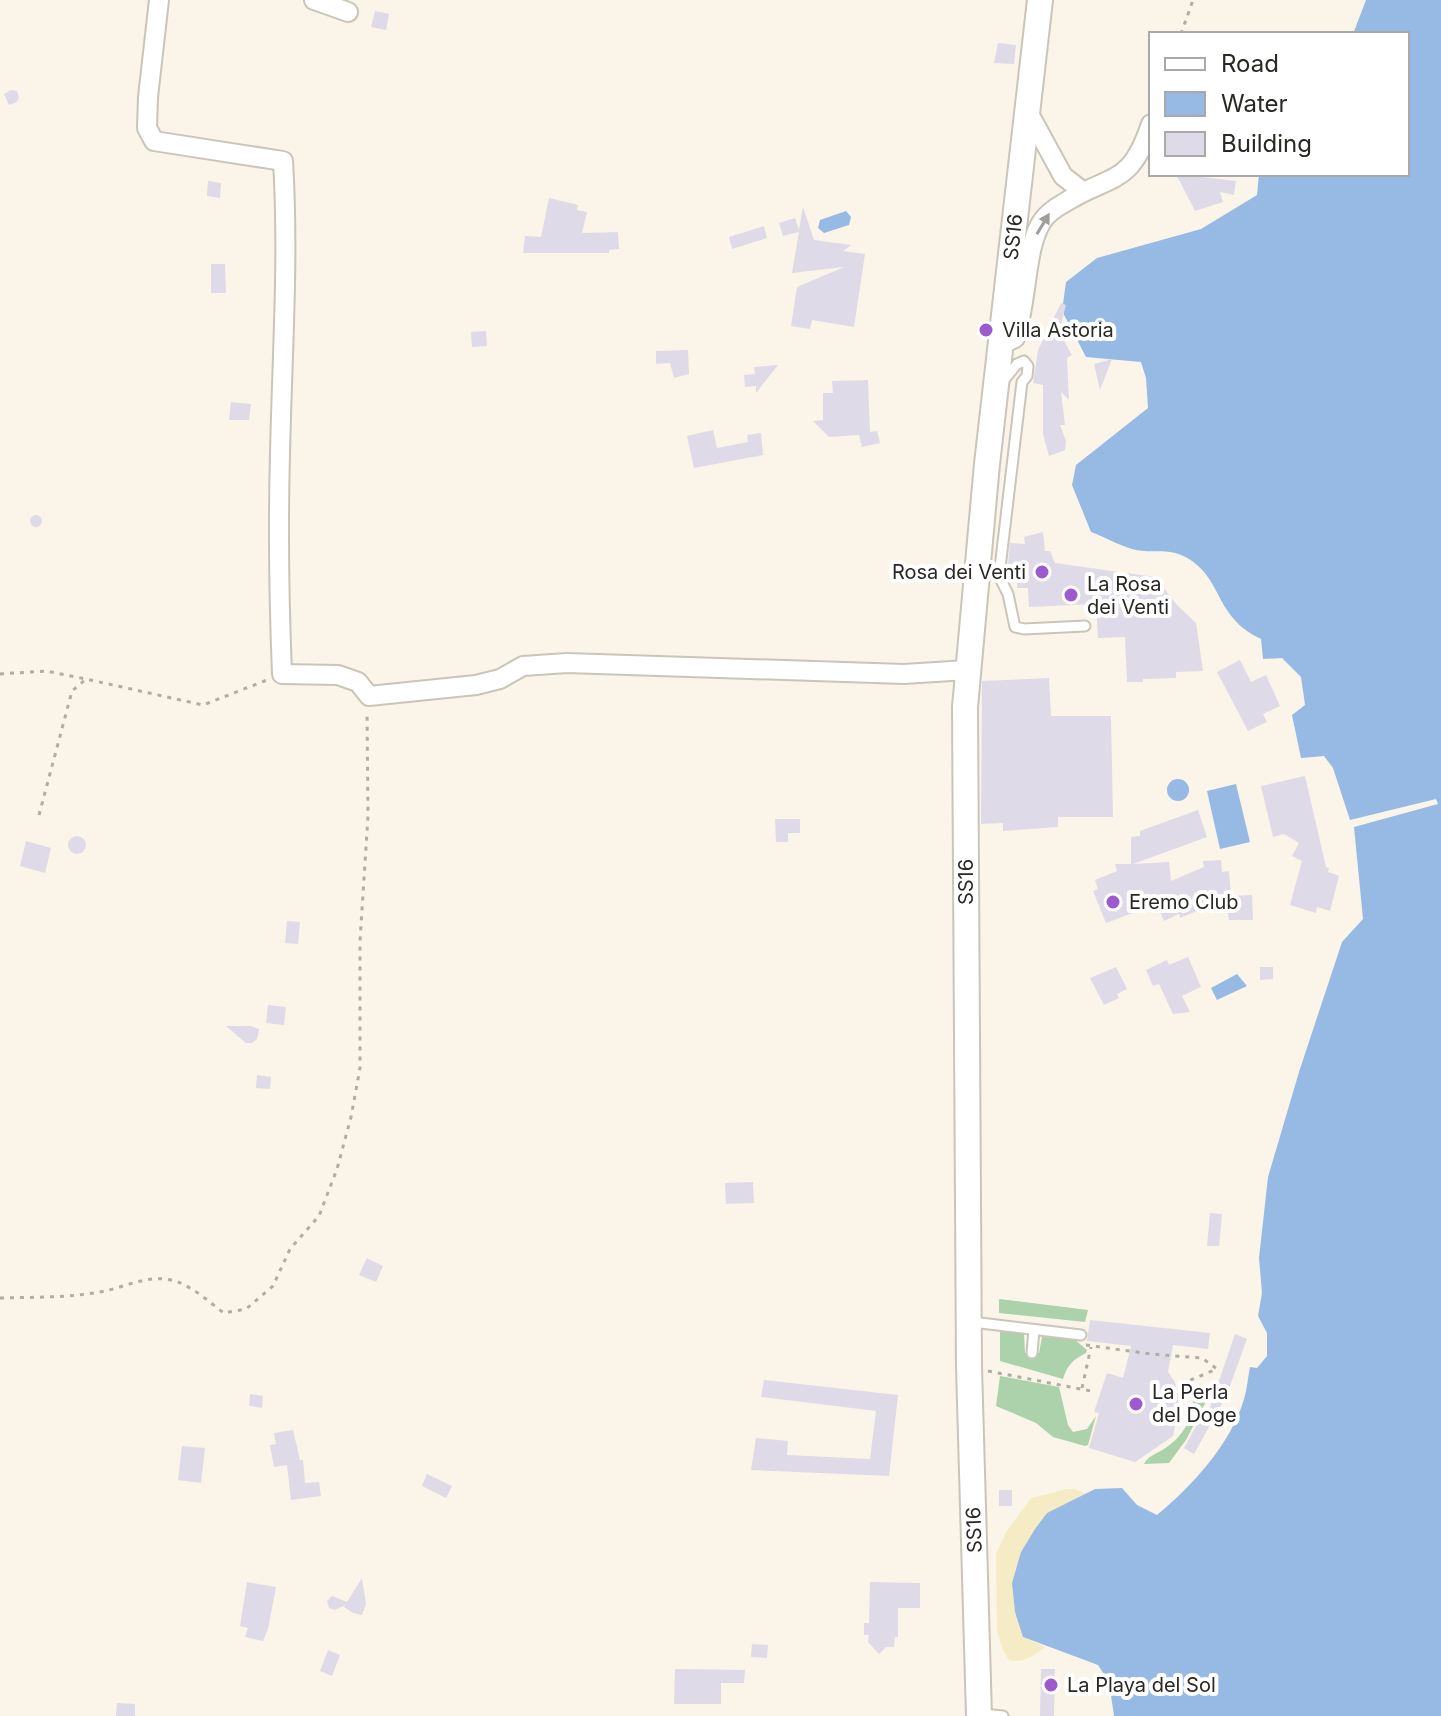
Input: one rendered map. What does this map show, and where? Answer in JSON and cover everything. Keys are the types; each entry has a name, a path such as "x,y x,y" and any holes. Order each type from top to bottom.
{"main road":[{"name":"SS16","path":"987,1715 969,1367 965,722 967,670 1040,0"}],"street":[{"path":"159,0 148,97 147,128 154,141 283,161 286,204 278,568 282,674 338,675 358,682 369,696 476,685 500,679 523,666 567,663 904,674 967,670"},
{"path":"314,0 348,12"},
{"path":"1027,110 1063,176 1082,191"},
{"path":"1001,345 1015,338 1022,318 1035,238 1041,222 1051,211 1082,191 1113,181 1126,171 1140,153 1149,129"}],"lane":[{"path":"997,389 1017,364 1024,361 1028,366 1027,376 1022,382 999,576 1008,594 1015,627 1085,626"},
{"path":"969,1321 1081,1335"},
{"path":"1032,1353 1034,1330"}],"path":[{"path":"1182,32 1193,0"},
{"path":"0,674 46,671 203,705 282,674"},
{"path":"39,815 72,691 86,679"},
{"path":"0,1298 74,1295 106,1291 143,1279 172,1280 224,1313 246,1309 273,1286 290,1249 319,1216 337,1169 360,1068 360,941 368,816 369,696"},
{"path":"1081,1335 1081,1342 1091,1347 1202,1358 1217,1369 1181,1384"},
{"path":"1082,1388 1091,1347"},
{"path":"969,1367 1096,1392"}],"green space":[{"path":"999,1299 1088,1310 1085,1322 999,1313"},
{"path":"1000,1331 1024,1333 1025,1353 1039,1353 1042,1337 1074,1339 1087,1350 1072,1363 1063,1379 1000,1361"},
{"path":"1000,1376 1059,1387 1068,1425 1073,1432 1087,1429 1096,1416 1088,1445 1053,1437 1036,1423 996,1406"},
{"path":"1200,1384 1213,1388 1186,1440 1169,1463 1144,1464 1184,1430 1193,1404 1191,1386"}],"sand":[{"path":"1067,1489 1086,1494 1047,1513 1023,1637 1045,1647 1024,1660 1009,1660 997,1630 996,1554 1006,1532 1031,1498"}],"water":[{"path":"1366,0 1441,0 1441,1716 1114,1716 1109,1682 1098,1665 1023,1637 1015,1612 1012,1583 1021,1552 1047,1513 1095,1489 1122,1488 1137,1505 1157,1515 1209,1463 1230,1432 1244,1399 1250,1367 1257,1368 1267,1356 1267,1333 1258,1316 1262,1293 1259,1258 1268,1177 1342,942 1363,919 1354,827 1438,804 1436,799 1350,820 1333,768 1324,756 1301,758 1292,715 1305,705 1301,677 1282,658 1263,659 1261,639 1236,621 1210,580 1192,561 1176,553 1132,549 1091,532 1072,485 1076,465 1148,408 1146,378 1141,362 1086,357 1062,311 1066,282 1097,258 1201,229 1257,195 1259,176 1409,176 1409,32 1354,32"},
{"path":"846,211 851,217 849,225 824,233 818,228 820,220"},
{"path":"1178,779 1186,782 1189,790 1186,798 1178,801 1170,798 1167,790 1170,782"},
{"path":"1236,784 1250,842 1220,849 1207,791"},
{"path":"1237,974 1247,986 1217,1000 1211,988"}],"building":[{"path":"375,11 389,14 386,30 371,27"},
{"path":"998,43 1016,45 1014,64 994,63"},
{"path":"17,91 19,97 17,102 9,105 4,94"},
{"path":"1177,176 1236,181 1234,195 1220,192 1223,202 1195,211"},
{"path":"208,181 221,183 220,198 207,196"},
{"path":"549,198 578,205 577,210 587,212 582,233 618,232 619,249 609,250 609,253 523,253 525,236 541,237"},
{"path":"803,207 814,240 851,245 843,251 865,254 854,327 812,320 810,329 791,326 797,287 844,267 792,273 799,232 783,236 779,223 795,218 799,230"},
{"path":"764,226 767,238 732,249 729,237"},
{"path":"211,264 225,264 226,293 211,293"},
{"path":"1061,303 1066,305 1059,332 1072,355 1067,358 1069,400 1061,392 1065,425 1060,425 1066,441 1065,450 1049,456 1043,434 1043,385 1033,383 1038,350"},
{"path":"486,331 487,346 472,347 471,332"},
{"path":"688,350 689,374 674,378 670,363 656,364 656,351"},
{"path":"1112,359 1100,390 1094,364"},
{"path":"778,365 756,393 756,386 745,387 744,375 755,374 754,367"},
{"path":"868,380 870,432 877,431 880,443 862,447 859,435 829,437 813,421 823,420 823,393 833,393 832,381"},
{"path":"231,402 251,404 249,420 229,420"},
{"path":"713,430 717,448 748,442 747,435 761,433 763,455 694,468 687,436"},
{"path":"31,516 41,516 41,526 31,526"},
{"path":"1043,532 1045,551 1050,551 1055,563 1155,577 1196,623 1203,671 1176,672 1176,678 1127,682 1125,637 1098,638 1096,604 1029,607 1028,588 1017,588 1017,580 1009,579 1007,575 1010,543 1025,544 1024,537"},
{"path":"1240,660 1251,682 1266,675 1280,706 1263,714 1267,722 1248,731 1217,672"},
{"path":"1049,678 1051,716 1111,716 1113,817 1058,817 1058,827 1003,831 1003,823 981,824 982,681"},
{"path":"1305,776 1326,867 1329,868 1328,872 1339,876 1330,911 1317,907 1316,913 1290,905 1302,861 1292,856 1299,843 1284,834 1273,837 1261,786"},
{"path":"1198,810 1207,837 1133,864 1169,862 1171,881 1204,867 1203,861 1221,860 1222,872 1229,871 1231,896 1252,895 1253,920 1229,920 1226,899 1180,918 1179,914 1164,921 1157,904 1106,923 1093,891 1098,889 1095,880 1117,871 1115,864 1131,864 1131,837 1140,836 1140,831"},
{"path":"775,819 800,819 800,833 788,833 788,842 776,842"},
{"path":"77,836 86,845 77,854 68,845"},
{"path":"26,841 51,848 45,873 20,866"},
{"path":"287,921 300,922 298,944 285,943"},
{"path":"1188,957 1201,987 1182,996 1190,1012 1173,1014 1159,984 1153,986 1146,970 1167,960 1169,965"},
{"path":"1116,967 1127,989 1117,994 1119,998 1104,1005 1090,978"},
{"path":"1260,967 1273,967 1273,979 1260,980"},
{"path":"268,1005 286,1007 284,1025 266,1023"},
{"path":"226,1026 259,1029 257,1039 246,1043"},
{"path":"257,1075 271,1077 270,1089 256,1088"},
{"path":"753,1182 754,1203 726,1204 725,1183"},
{"path":"1210,1213 1222,1214 1219,1246 1207,1246"},
{"path":"367,1258 383,1266 376,1282 359,1275"},
{"path":"1090,1320 1210,1333 1208,1349 1173,1345 1168,1372 1175,1382 1179,1405 1173,1436 1135,1462 1089,1448 1099,1413 1094,1412 1107,1373 1123,1378 1131,1346 1087,1341"},
{"path":"1235,1334 1247,1339 1227,1394 1194,1454 1184,1448 1201,1417 1206,1419"},
{"path":"764,1380 898,1395 889,1476 751,1470 756,1438 788,1441 787,1455 870,1459 876,1411 761,1397"},
{"path":"250,1394 263,1396 262,1408 249,1406"},
{"path":"293,1430 300,1460 303,1460 305,1483 319,1482 321,1496 291,1500 287,1465 274,1467 270,1445 276,1444 274,1433"},
{"path":"182,1446 205,1448 201,1483 178,1480"},
{"path":"427,1474 452,1486 446,1498 422,1486"},
{"path":"999,1490 1012,1490 1012,1506 999,1506"},
{"path":"362,1578 366,1604 362,1615 353,1613 345,1605 335,1610 329,1608 327,1601 332,1596 347,1602"},
{"path":"247,1582 276,1587 263,1641 245,1637 248,1628 240,1626"},
{"path":"870,1582 920,1583 920,1608 898,1608 898,1637 895,1637 894,1647 886,1647 879,1654 868,1642 869,1635 864,1635 864,1623 869,1623"},
{"path":"752,1644 768,1645 767,1658 751,1657"},
{"path":"328,1650 340,1655 332,1676 320,1671"},
{"path":"675,1669 745,1670 744,1683 721,1683 721,1704 674,1704"},
{"path":"1041,1669 1055,1669 1054,1716 1040,1716"},
{"path":"117,1703 135,1704 135,1716 116,1716"}],"place":[{"name":"Villa Astoria","path":"986,330"},
{"name":"Rosa dei Venti","path":"1042,572"},
{"name":"La Rosa dei Venti","path":"1071,595"},
{"name":"Eremo Club","path":"1113,902"},
{"name":"La Perla del Doge","path":"1136,1404"},
{"name":"La Playa del Sol","path":"1051,1685"}]}
